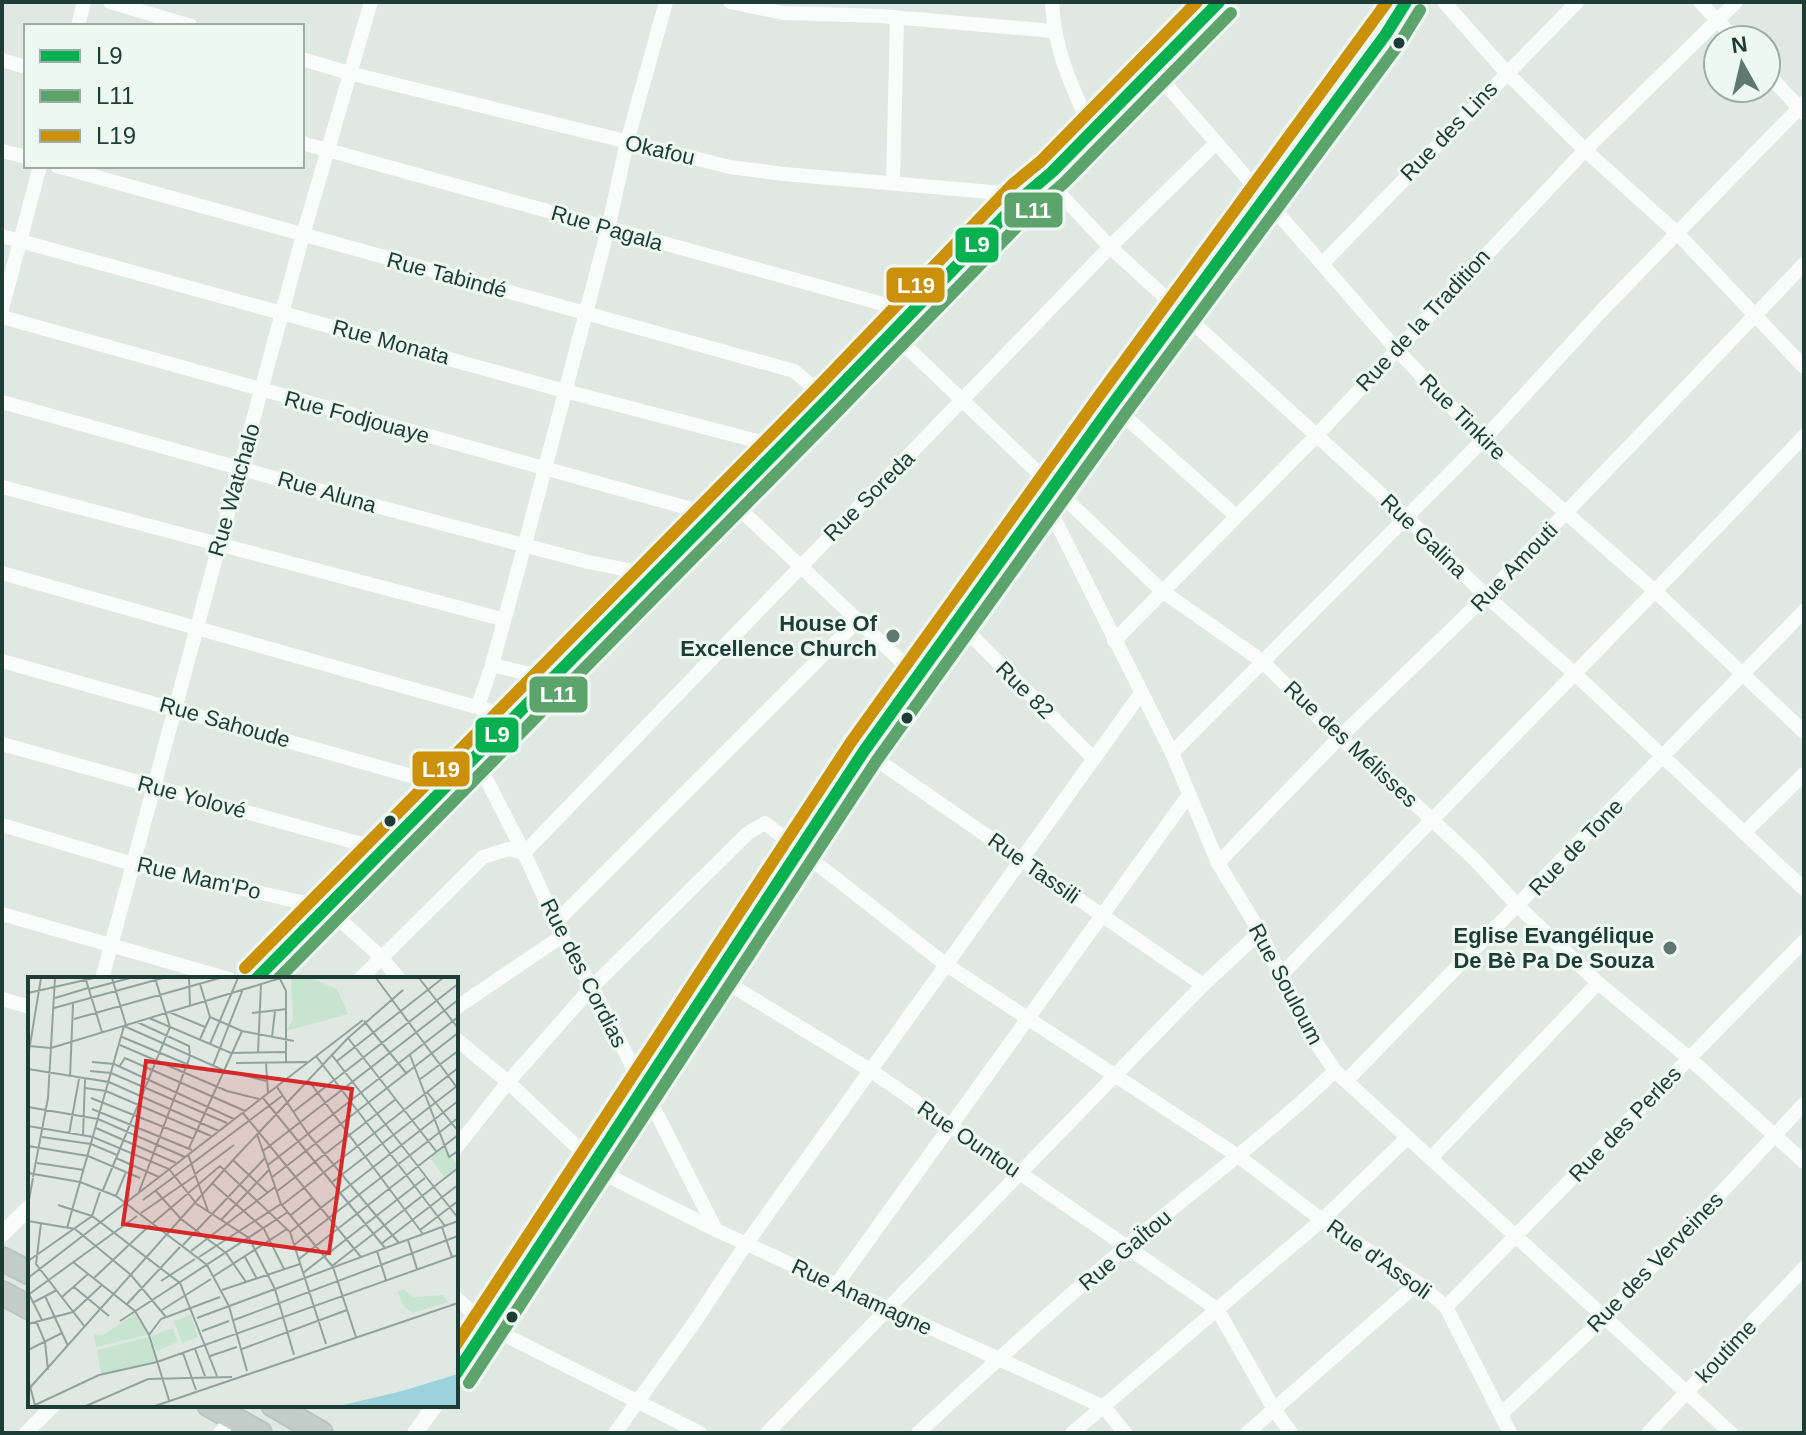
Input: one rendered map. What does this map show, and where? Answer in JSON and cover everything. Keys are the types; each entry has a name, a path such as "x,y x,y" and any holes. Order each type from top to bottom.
{"highway":[{"path":"2,1259 28,1272"},
{"path":"2,1293 28,1307"},
{"path":"211,1407 226,1425 260,1433"},
{"path":"276,1407 321,1433"}],"street":[{"path":"78,24 84,2"},
{"path":"110,2 184,24"},
{"name":"Rue Watchalo","path":"103,977 303,235 371,2"},
{"path":"478,706 525,544 608,229 627,142 666,2"},
{"path":"730,2 782,8 880,9 897,18 1053,31"},
{"path":"1052,2 1053,31 1071,85 1092,131"},
{"path":"258,977 1025,195 1047,180 1219,2"},
{"path":"1444,2 1506,72 1585,150 1678,234 1804,367"},
{"name":"Rue des Lins","path":"1323,263 1577,2"},
{"path":"1700,2 1721,24"},
{"name":"Rue de la Tradition","path":"1114,641 1317,435 1585,150 1736,2"},
{"path":"458,1371 864,751 1112,405 1386,34 1402,3"},
{"path":"893,182 897,18"},
{"path":"2,60 24,66"},
{"name":"Okafou","path":"304,60 754,171 1025,195"},
{"name":"Rue Tinkire","path":"1154,71 1396,349 1483,440 1656,592 1804,732"},
{"path":"1172,753 1483,440 1604,308 1802,108 1782,88"},
{"name":"Rue Soreda","path":"524,853 1110,247 1216,143"},
{"name":"Rue Pagala","path":"304,144 912,312"},
{"path":"2,151 24,156"},
{"path":"2,309 39,168"},
{"name":"Rue Tabindé","path":"64,168 794,371 828,399"},
{"name":"Rue Galina","path":"1047,180 1110,247 1406,517 1486,596 1574,673 1804,889"},
{"name":"Rue Monata","path":"2,236 780,447"},
{"name":"Rue Amouti","path":"1218,863 1339,738 1486,596 1804,264"},
{"name":"Rue Fodjouaye","path":"2,317 713,515"},
{"name":"Rue des Mélisses","path":"892,333 964,400 1049,493 1162,591 1262,661 1339,738 1367,759 1476,861 1598,983 1689,1058 1804,1162"},
{"name":"Rue Aluna","path":"2,402 588,562 654,575"},
{"path":"1112,405 1236,516"},
{"path":"1280,976 1656,592 1804,436"},
{"path":"2,487 502,619"},
{"name":"Rue Souloum","path":"1049,493 1114,641 1172,753 1218,863 1260,932 1305,1026 1340,1076 1731,1433"},
{"path":"729,499 918,677"},
{"path":"2,573 512,717"},
{"name":"Rue de Tone","path":"1340,1076 1518,906 1804,611"},
{"path":"458,1006 560,928 857,621"},
{"name":"Rue 82","path":"957,621 1093,758"},
{"name":"Rue Sahoude","path":"2,661 447,786"},
{"path":"492,665 552,679"},
{"path":"615,1433 945,964 1141,693"},
{"name":"Rue Yolové","path":"2,744 383,850"},
{"name":"Rue Tassili","path":"864,751 1203,985"},
{"name":"Rue des Cordias","path":"475,757 716,1230"},
{"path":"1744,833 1804,774"},
{"path":"836,1285 1188,796"},
{"name":"Rue d'Assoli","path":"592,987 748,833 765,823 945,964 1238,1156 1322,1220 1418,1283 1446,1307 1510,1433"},
{"name":"Rue Mam'Po","path":"2,825 133,864 327,908 381,957 397,977"},
{"path":"362,977 483,857 509,849 524,853"},
{"path":"2,914 222,977"},
{"path":"767,1433 1203,985 1260,932"},
{"name":"Rue des Perles","path":"1446,1307 1804,941"},
{"name":"Rue Ountou","path":"716,976 870,1070 1217,1309"},
{"path":"1431,1158 1598,983"},
{"path":"458,1145 508,1082 592,987"},
{"path":"2,999 28,1006"},
{"name":"Rue Anamagne","path":"458,1041 508,1082 592,1165 716,1230 1104,1407 1125,1433"},
{"name":"Rue GaÏtou","path":"918,1433 1126,1247 1340,1076"},
{"name":"Rue des Verveines","path":"1501,1414 1605,1317 1804,1104"},
{"path":"1072,1433 1322,1220 1407,1138"},
{"path":"2,1234 28,1209"},
{"name":"koutime","path":"1648,1433 1804,1268"},
{"path":"1247,1433 1418,1283"},
{"path":"458,1300 489,1327 700,1433"},
{"path":"1217,1309 1291,1433"},
{"path":"26,1433 52,1407"},
{"path":"415,1433 434,1407"}],"transit line":[{"name":"L19","path":"245,968 817,388 1013,184 1041,161 1197,2"},
{"name":"L9","path":"258,977 1025,195 1052,172 1219,2"},
{"name":"L19","path":"458,1342 851,742 1387,2"},
{"name":"L9","path":"458,1371 864,751 1112,405 1386,34 1406,2"},
{"name":"L11","path":"469,1383 877,760 1125,414 1399,44 1420,10"},
{"name":"L11","path":"280,977 1036,207 1064,183 1231,13"}],"place":[{"name":"House Of Excellence Church","path":"893,636"},
{"name":"Eglise Evangélique De Bè Pa De Souza","path":"1670,948"}]}
